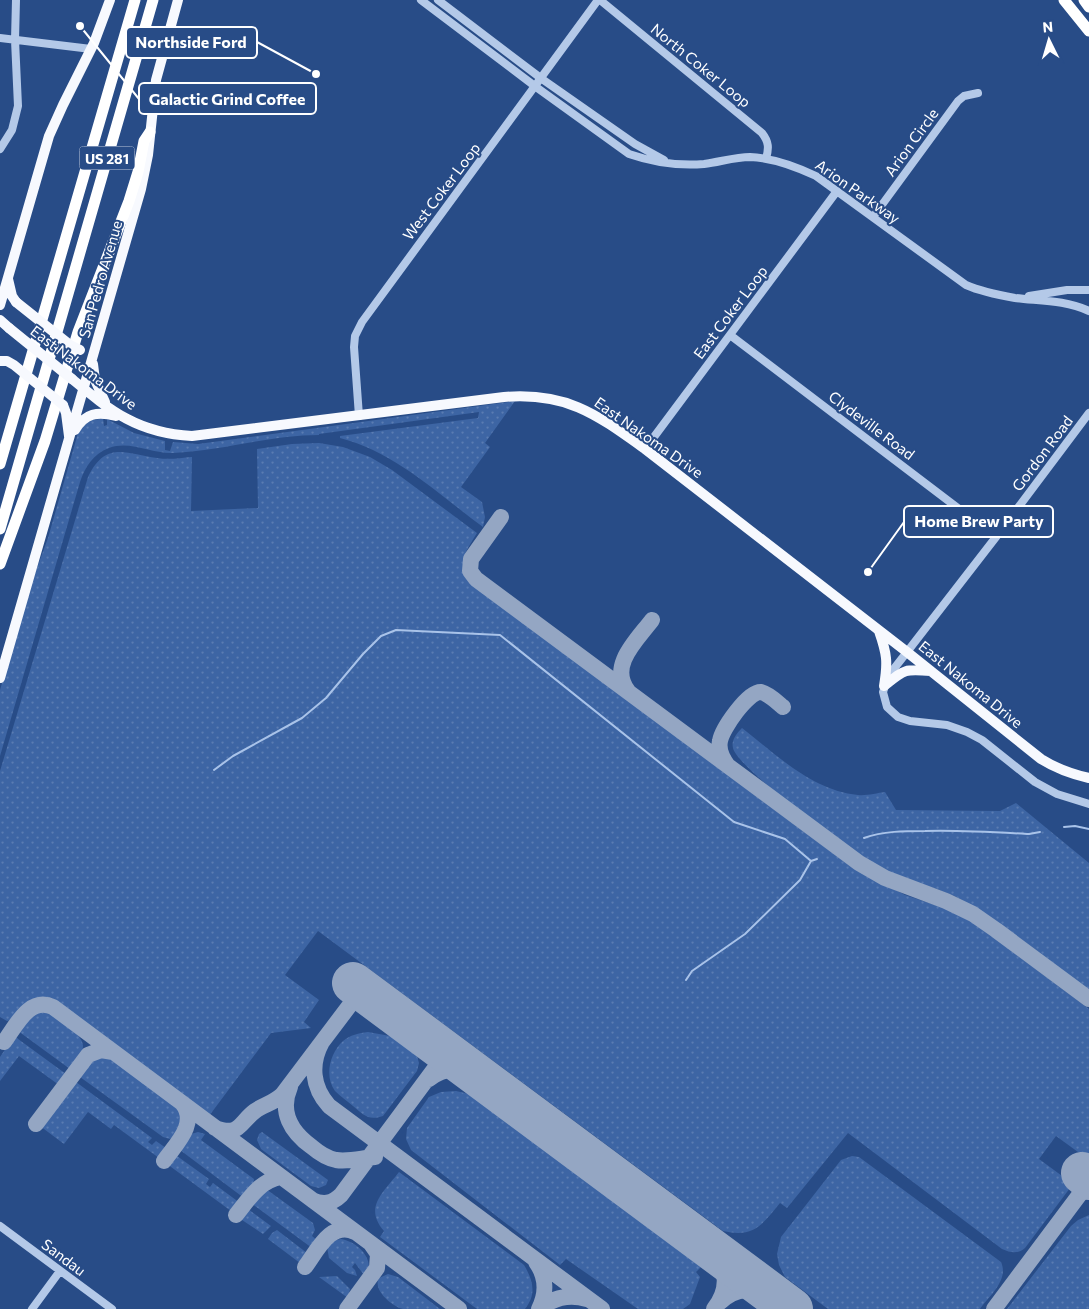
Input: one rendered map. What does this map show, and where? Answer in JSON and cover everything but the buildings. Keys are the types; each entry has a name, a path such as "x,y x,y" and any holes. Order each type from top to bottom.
{"highway":[{"name":"US 281","path":"0,464 134,0"},
{"name":"US 281","path":"0,529 153,0"},
{"path":"1064,0 1089,31"},
{"path":"1084,0 1089,6"},
{"path":"0,564 45,441 78,332 129,200 138,172 144,141 150,132"}],"main road":[{"path":"0,305 51,131 91,49 110,0"},
{"name":"San Pedro Avenue","path":"0,678 143,183 158,69 178,0"},
{"path":"0,288 8,278"},
{"path":"8,278 11,292 16,302 70,345 80,350 89,348 98,340"},
{"name":"East Nakoma Drive","path":"0,320 108,408 151,430 192,436 504,397 534,396 564,402 586,410 606,421 645,449 879,630 1041,759 1056,769 1089,778"},
{"path":"93,358 96,380 108,408"},
{"path":"0,360 11,363 62,404 66,413 70,439"},
{"path":"70,439 80,423 90,415 105,413 123,417"},
{"path":"879,630 887,652 884,686"},
{"path":"884,686 901,672 910,670 931,671"}],"street":[{"path":"0,149 12,130 18,106 15,40 16,0"},
{"name":"Arion Parkway","path":"423,0 536,87 628,154 646,160 693,164 748,157 766,158 799,168 816,176 837,190 966,285 985,293 1057,301 1089,311"},
{"name":"Arion Parkway","path":"438,0 542,79 635,144 668,162"},
{"name":"West Coker Loop","path":"359,416 354,347 355,336 362,322 599,0"},
{"name":"North Coker Loop","path":"599,0 762,133 766,137 769,148 766,158"},
{"path":"0,38 91,49"},
{"name":"Arion Circle","path":"873,217 958,101 964,96 978,93"},
{"name":"East Coker Loop","path":"645,449 837,190"},
{"name":"Arion Parkway","path":"1017,298 1067,290 1089,290"},
{"name":"Clydeville Road","path":"730,334 996,537"},
{"name":"Gordon Road","path":"884,686 889,675 906,652 996,537 1089,413"},
{"path":"884,686 884,698 887,708 898,717 910,721 947,725 967,732 982,740 1035,782 1057,794 1089,804"},
{"name":"Sandau","path":"0,1226 112,1309"},
{"path":"32,1309 60,1271"}],"shaded area":[{"path":"515,401 485,443 490,447 461,487 482,502 485,517 483,527 398,464 360,444 340,438 340,436 478,418 479,412 191,452 165,453 133,446 117,446 98,454 87,466 80,482 0,756 0,690 31,584 48,538 78,433 81,428 94,418 95,420 103,418 104,426 107,425 107,419 134,433 165,441 165,450 170,451 173,442 198,444"},
{"path":"319,443 343,447 370,457 392,470 477,533 466,552 463,563 470,583 850,866 905,895 953,911 977,925 1089,1009 1089,1160 1056,1136 1039,1159 1073,1184 1025,1248 1014,1252 1002,1249 848,1133 787,1208 780,1203 768,1218 750,1231 734,1233 723,1231 318,931 285,975 319,1000 304,1022 311,1028 271,1033 209,1116 57,1003 38,999 26,1004 11,1020 7,1021 0,1017 0,771 88,477 102,458 118,452 166,459 192,457 191,511 258,508 257,449 292,444"},
{"path":"742,728 782,760 810,779 841,792 858,795 885,792 896,810 1000,811 1016,803 1089,863 1089,990 1027,943 979,910 945,892 888,873 829,834 777,794 740,759 733,748 733,742"},
{"path":"40,1010 66,1023 82,1041 82,1052 70,1069 18,1031 31,1014"},
{"path":"368,1032 390,1036 417,1056 419,1063 417,1071 383,1116 374,1118 363,1114 335,1091 329,1072 332,1058 338,1046 349,1037"},
{"path":"14,1036 66,1074 59,1085 19,1056 0,1081 0,1057"},
{"path":"101,1055 115,1060 178,1109 182,1122 174,1136 170,1139 163,1137 80,1077 79,1074 91,1059"},
{"path":"76,1082 152,1138 148,1142 152,1145 156,1141 166,1148 159,1158 114,1125 111,1129 88,1112 64,1144 40,1126 72,1084"},
{"path":"456,1091 469,1094 701,1267 696,1272 700,1277 690,1304 683,1309 638,1309 566,1259 560,1265 411,1150 406,1139 407,1128 429,1097 441,1092"},
{"path":"198,1132 205,1134 201,1140 254,1179 253,1186 244,1198 180,1150 179,1147 188,1135"},
{"path":"262,1132 328,1180 326,1185 319,1188 311,1186 261,1149 257,1140"},
{"path":"177,1156 209,1179 206,1184 210,1187 213,1183 240,1203 234,1211 231,1211 167,1164 172,1157"},
{"path":"852,1156 859,1157 1001,1262 1003,1269 1001,1281 980,1309 828,1309 785,1277 779,1265 777,1254 781,1237 841,1160"},
{"path":"399,1172 524,1265 530,1276 532,1287 531,1298 525,1309 477,1309 380,1237 384,1231 375,1214 378,1200"},
{"path":"266,1189 313,1223 315,1230 312,1236 318,1241 312,1248 251,1203 262,1190"},
{"path":"248,1209 271,1226 263,1234 242,1220 241,1217"},
{"path":"1089,1215 1089,1309 1007,1309 1071,1226"},
{"path":"277,1230 307,1253 300,1263 268,1239"},
{"path":"341,1239 356,1245 364,1253 369,1267 364,1275 355,1263 352,1267 357,1276 347,1273 329,1258 327,1247 332,1241"},
{"path":"388,1274 398,1277 440,1309 403,1309 394,1305 378,1288 379,1278"},
{"path":"337,1276 350,1289 348,1298 319,1277"}],"waterway":[{"path":"214,770 233,756 302,718 326,698 363,654 381,636 396,630 500,635 734,822 785,839 811,861"},
{"path":"1064,827 1075,826 1089,829"},
{"path":"864,838 902,831 1029,834 1040,832"},
{"path":"686,980 692,971 745,934 800,880 811,861 817,859"}],"taxiway":[{"path":"501,517 471,559 470,571 476,579 859,863 885,878 946,901 973,914 1089,999"},
{"path":"628,691 623,682 621,672 623,663 633,645 652,620"},
{"path":"728,766 721,754 720,741 725,728 743,704 756,693 761,692 770,696 783,707"},
{"path":"215,1128 234,1130 255,1111 282,1095 362,989"},
{"path":"4,1042 18,1021 30,1009 44,1005 53,1007 459,1309"},
{"path":"322,1042 314,1067 319,1091 329,1106 602,1309"},
{"path":"36,1124 88,1055 101,1050 113,1052"},
{"path":"312,1200 327,1203 341,1195 447,1052"},
{"path":"429,1079 444,1071 457,1070 485,1081"},
{"path":"290,1087 286,1105 289,1121 298,1135 317,1151 336,1160 375,1157"},
{"path":"164,1161 179,1141 187,1126 187,1111 182,1103"},
{"path":"236,1215 250,1197 261,1187 267,1182 281,1177"},
{"path":"994,1309 1089,1182"},
{"path":"305,1267 320,1246 332,1234 346,1229 355,1232"},
{"path":"347,1309 377,1268 378,1254 371,1244"},
{"path":"708,1246 723,1268 725,1284 723,1293 714,1309"},
{"path":"536,1262 542,1273 544,1285 542,1303 539,1309"},
{"path":"718,1304 732,1294 746,1290 753,1290 777,1297"},
{"path":"540,1309 557,1299 568,1297 587,1299"}],"runway":[{"path":"353,983 792,1309"},
{"path":"1082,1173 1089,1179"}],"place":[{"name":"Galactic Grind Coffee","path":"80,26"},
{"name":"Northside Ford","path":"316,74"},
{"name":"Home Brew Party","path":"868,572"}]}
